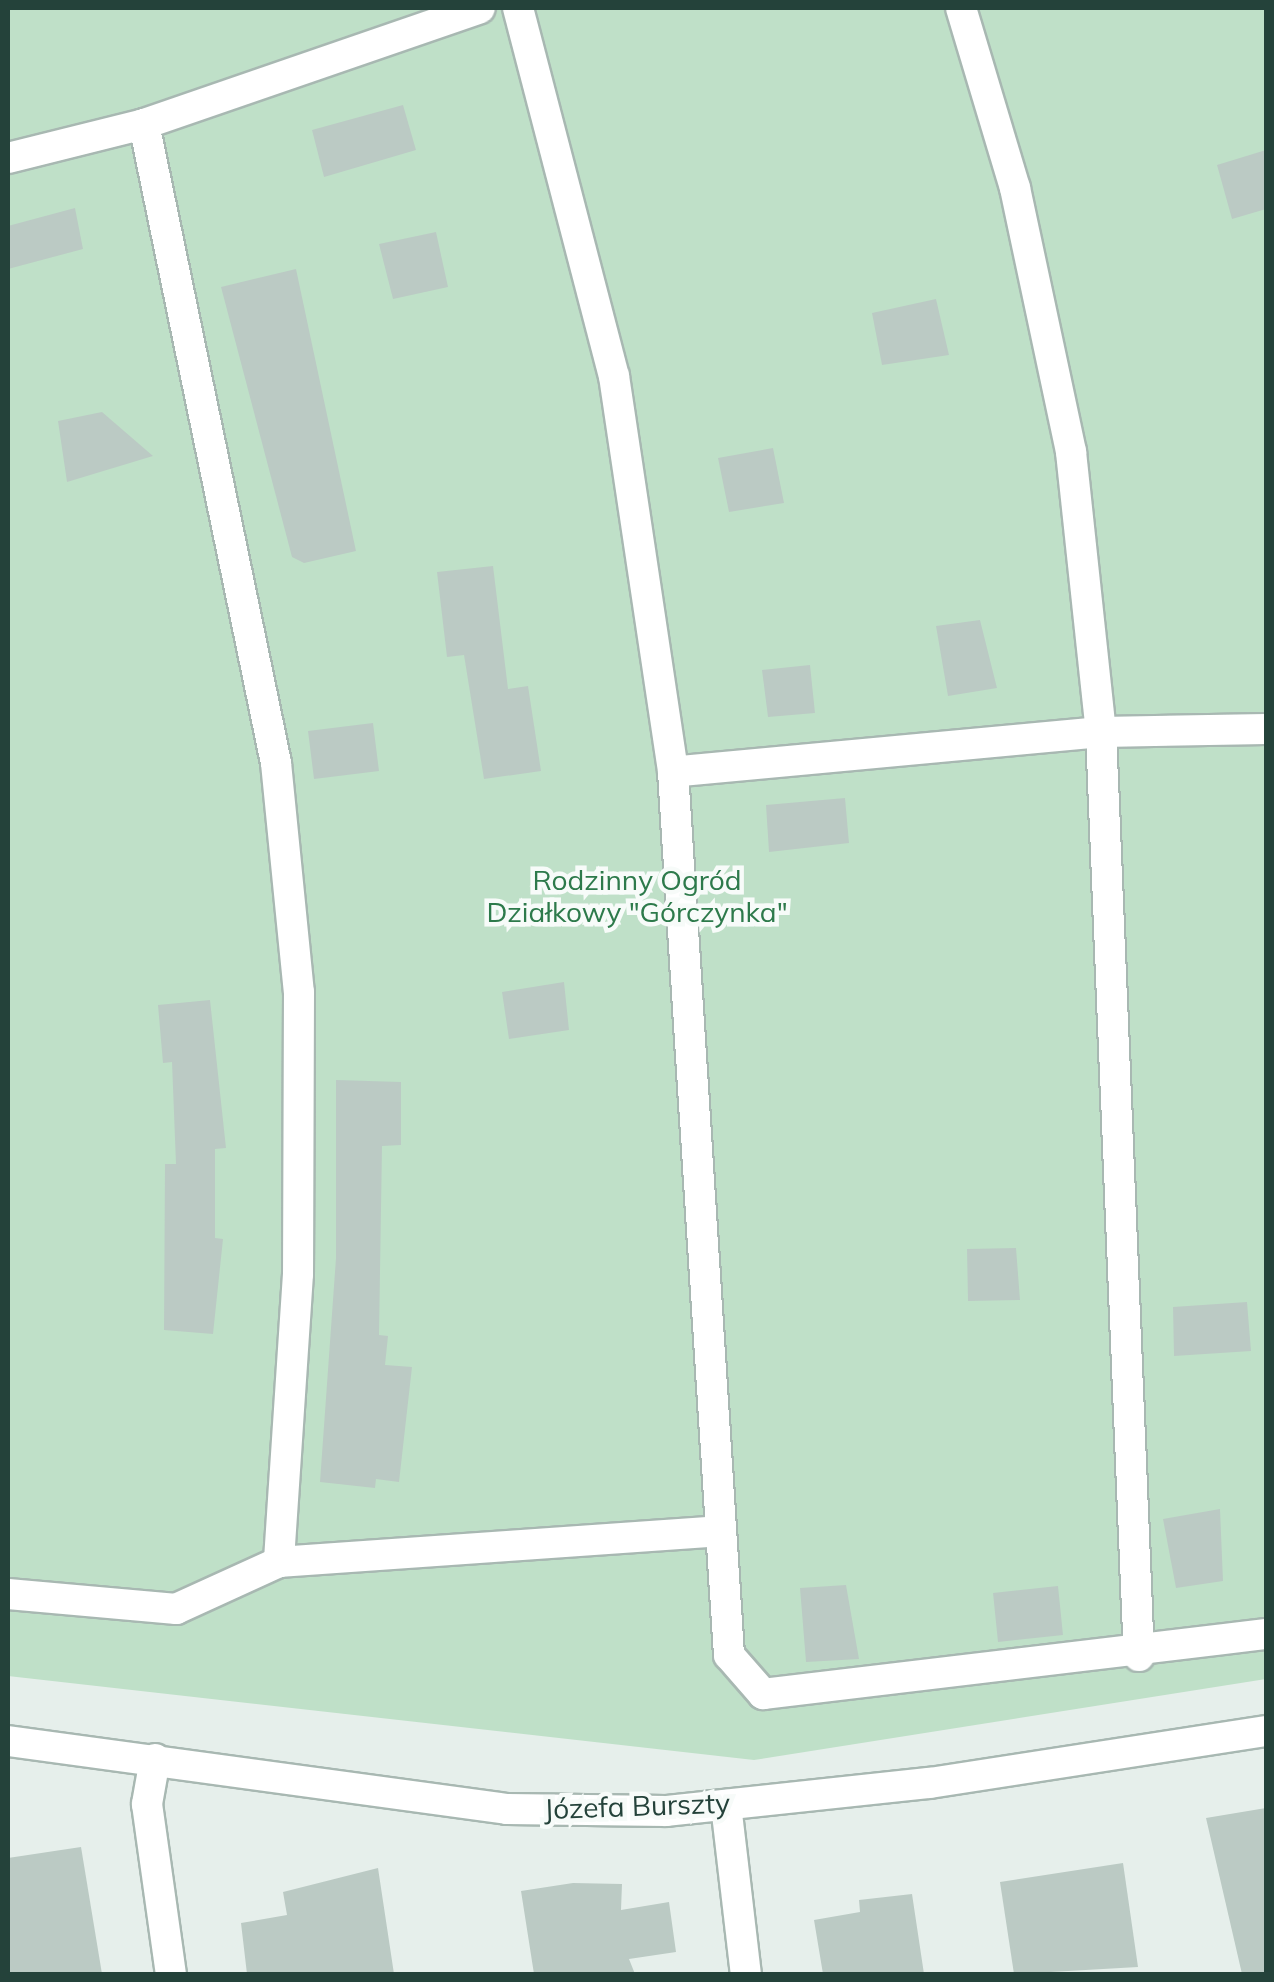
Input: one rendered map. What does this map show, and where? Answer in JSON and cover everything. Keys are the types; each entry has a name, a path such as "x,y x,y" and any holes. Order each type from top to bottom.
{"street":[{"path":"8,158 144,124 480,8"},
{"path":"518,8 614,376 673,772 718,1531 729,1655 763,1694 1139,1656 1266,1634"},
{"path":"961,8 1015,188 1072,452 1101,732 1139,1656"},
{"path":"144,124 272,745 299,992 298,1274 279,1562"},
{"path":"673,772 1101,732 1266,729"},
{"path":"8,1594 176,1609 279,1562 718,1531"},
{"name":"Józefa Burszty","path":"8,1741 507,1808 726,1804 1266,1730"},
{"path":"155,1758 147,1804 171,1974"},
{"path":"726,1804 746,1974"}],"green space":[{"name":"Rodzinny Ogród Działkowy \"Górczynka\"","path":"8,8 1266,8 1266,1679 754,1760 8,1676"}],"building":[{"path":"403,105 416,150 324,177 312,130"},
{"path":"1266,150 1266,209 1232,219 1217,165"},
{"path":"75,208 83,249 8,269 8,226"},
{"path":"436,232 448,287 393,299 379,244"},
{"path":"296,269 356,551 304,563 292,557 221,287"},
{"path":"936,299 949,355 882,365 872,313"},
{"path":"102,412 153,456 67,482 58,421"},
{"path":"773,448 784,503 729,512 718,458"},
{"path":"493,566 508,689 528,686 541,771 484,779 464,655 447,657 437,572"},
{"path":"980,620 997,688 948,696 936,626"},
{"path":"810,665 815,713 768,717 762,670"},
{"path":"373,723 379,771 314,779 308,731"},
{"path":"845,798 849,843 769,852 766,805"},
{"path":"564,982 569,1030 509,1039 502,992"},
{"path":"210,1000 226,1148 215,1149 215,1238 223,1239 213,1334 164,1330 165,1164 176,1164 172,1062 163,1063 158,1005"},
{"path":"336,1080 401,1082 401,1145 382,1146 379,1335 388,1336 385,1365 412,1367 399,1482 376,1479 375,1488 320,1482 336,1258"},
{"path":"1016,1248 1020,1300 968,1301 967,1249"},
{"path":"1247,1302 1251,1351 1174,1356 1173,1307"},
{"path":"1220,1509 1223,1581 1176,1588 1163,1519"},
{"path":"846,1585 859,1659 806,1662 800,1588"},
{"path":"1058,1586 1063,1635 998,1642 993,1593"},
{"path":"1266,1808 1266,1974 1242,1974 1206,1818"},
{"path":"81,1847 102,1974 8,1974 8,1858"},
{"path":"1123,1863 1138,1967 1014,1974 1000,1882"},
{"path":"378,1868 394,1974 247,1974 241,1923 287,1915 283,1892"},
{"path":"573,1883 622,1884 621,1910 669,1902 676,1952 629,1959 635,1974 534,1974 521,1891"},
{"path":"912,1894 924,1974 823,1974 814,1920 860,1912 859,1900"}]}
